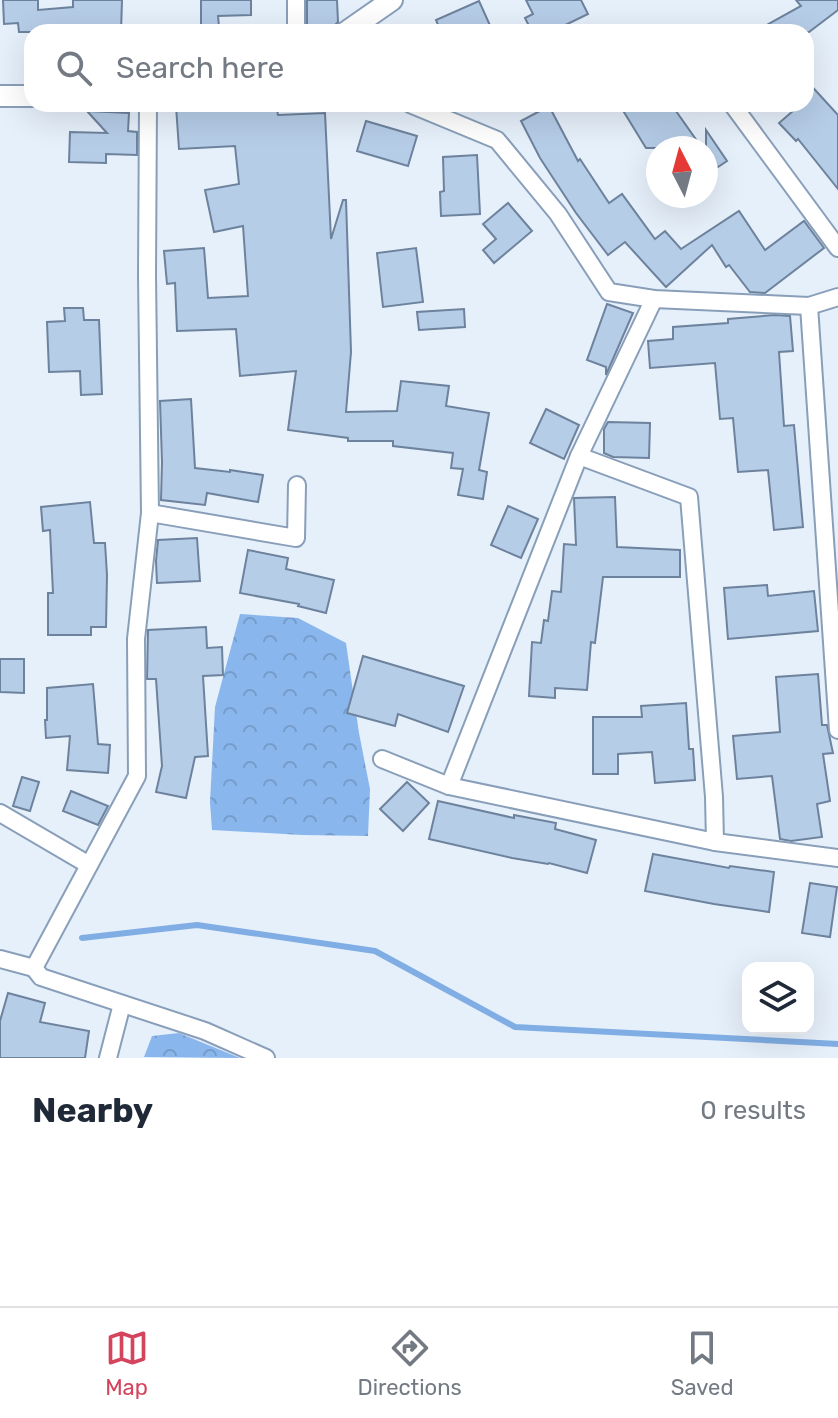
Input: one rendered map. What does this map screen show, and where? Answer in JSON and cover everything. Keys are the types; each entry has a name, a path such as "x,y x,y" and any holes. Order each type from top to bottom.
{"street":[{"path":"296,0 296,24"},
{"path":"358,24 392,0"},
{"path":"0,96 24,96"},
{"path":"34,968 137,776 136,639 150,513 148,112"},
{"path":"429,112 497,140 558,214 609,292 654,299 809,306 838,297"},
{"path":"738,112 838,248"},
{"path":"449,786 579,456 654,299"},
{"path":"809,306 838,730"},
{"path":"579,456 689,497 715,842"},
{"path":"150,513 296,538 297,485"},
{"path":"382,759 449,786 715,842 838,858"},
{"path":"0,813 89,865"},
{"path":"0,959 34,968 41,977 205,1031 266,1058"},
{"path":"108,1058 122,1004"}],"green space":[{"path":"240,614 298,618 346,643 370,789 368,836 212,830 210,802 215,707"},
{"path":"179,1033 240,1058 144,1057 152,1036"}],"building":[{"path":"3,0 38,0 38,10 73,7 73,0 122,0 121,24 24,24 24,32 19,32 18,23 4,24"},
{"path":"201,0 251,0 251,15 218,16 219,24 201,24"},
{"path":"307,0 337,0 336,24 307,24"},
{"path":"526,0 581,0 588,14 567,24 528,24 525,18 533,14"},
{"path":"796,0 838,0 838,10 814,28 814,24 768,24 801,6"},
{"path":"479,1 489,24 438,24 436,20"},
{"path":"814,89 838,115 838,189 798,139 796,141 779,123 792,112 814,112"},
{"path":"88,112 129,113 128,131 137,132 137,155 106,154 106,163 69,162 70,132 107,133"},
{"path":"176,112 325,113 331,239 343,200 346,200 351,352 346,412 397,411 401,381 449,386 446,406 489,413 479,470 487,472 483,499 458,495 463,469 451,468 453,453 393,446 393,441 348,441 348,438 288,430 296,371 240,376 236,329 177,331 175,283 167,284 164,251 204,248 208,298 248,296 243,226 214,232 205,190 239,184 235,146 179,149"},
{"path":"538,112 552,112 578,161 580,159 609,203 622,194 655,239 665,231 681,249 739,211 765,250 804,221 824,248 765,293 750,292 729,265 726,267 712,245 666,287 625,242 608,255 540,158 521,121"},
{"path":"624,112 677,112 694,136 646,136 646,148"},
{"path":"366,121 417,136 408,166 357,151"},
{"path":"718,148 727,161 718,167"},
{"path":"477,155 480,214 441,216 443,157"},
{"path":"508,203 532,231 494,263 483,250 496,239 483,224"},
{"path":"416,248 423,302 383,307 377,253"},
{"path":"607,304 633,313 606,375 606,367 587,360"},
{"path":"64,308 83,308 84,320 99,320 102,394 81,395 80,371 49,372 47,322 65,321"},
{"path":"464,309 465,327 419,330 417,312"},
{"path":"790,316 793,351 779,352 784,426 794,425 803,527 774,530 768,470 738,472 733,418 720,419 715,363 650,368 648,341 673,339 673,327 728,323 728,319"},
{"path":"191,399 195,468 263,475 258,502 207,493 205,505 161,500 160,401"},
{"path":"546,409 579,425 564,459 530,443"},
{"path":"608,422 650,423 649,458 613,457 604,453 604,429"},
{"path":"615,497 617,547 680,550 680,577 603,577 595,643 591,642 587,690 555,688 555,698 529,696 532,642 541,643 552,591 561,592 564,544 576,545 574,498"},
{"path":"90,502 94,543 105,543 106,627 91,627 91,635 48,635 48,593 53,593 50,530 43,531 41,507"},
{"path":"508,506 538,519 521,558 491,545"},
{"path":"197,538 200,581 157,583 158,540"},
{"path":"248,550 288,558 286,569 334,580 326,613 299,604 240,593"},
{"path":"767,585 768,596 814,591 818,631 728,639 724,588"},
{"path":"206,627 207,648 222,647 223,675 203,676 208,756 195,757 186,798 156,792 162,766 156,679 147,679 148,630"},
{"path":"363,656 464,686 448,732 398,714 395,726 347,713"},
{"path":"0,659 24,659 24,693 0,692"},
{"path":"818,674 822,725 827,725 833,753 823,754 830,801 817,804 822,837 791,841 780,839 772,776 737,779 733,736 780,732 776,677"},
{"path":"93,684 98,744 110,745 108,773 67,770 70,736 46,738 47,688"},
{"path":"686,703 695,780 655,783 652,752 618,754 618,774 593,774 593,717 642,717 641,706"},
{"path":"22,777 39,782 30,811 13,806"},
{"path":"407,782 429,803 403,831 380,809"},
{"path":"71,791 108,806 98,825 63,811"},
{"path":"438,801 514,818 514,815 556,823 555,829 596,840 587,873 429,839"},
{"path":"653,854 729,868 774,872 769,912 645,891"},
{"path":"810,883 837,887 830,937 802,933"},
{"path":"8,993 45,1003 40,1022 89,1031 85,1058 0,1058 0,1021"}],"waterway":[{"path":"82,938 197,925 375,951 515,1027 838,1044"}]}
